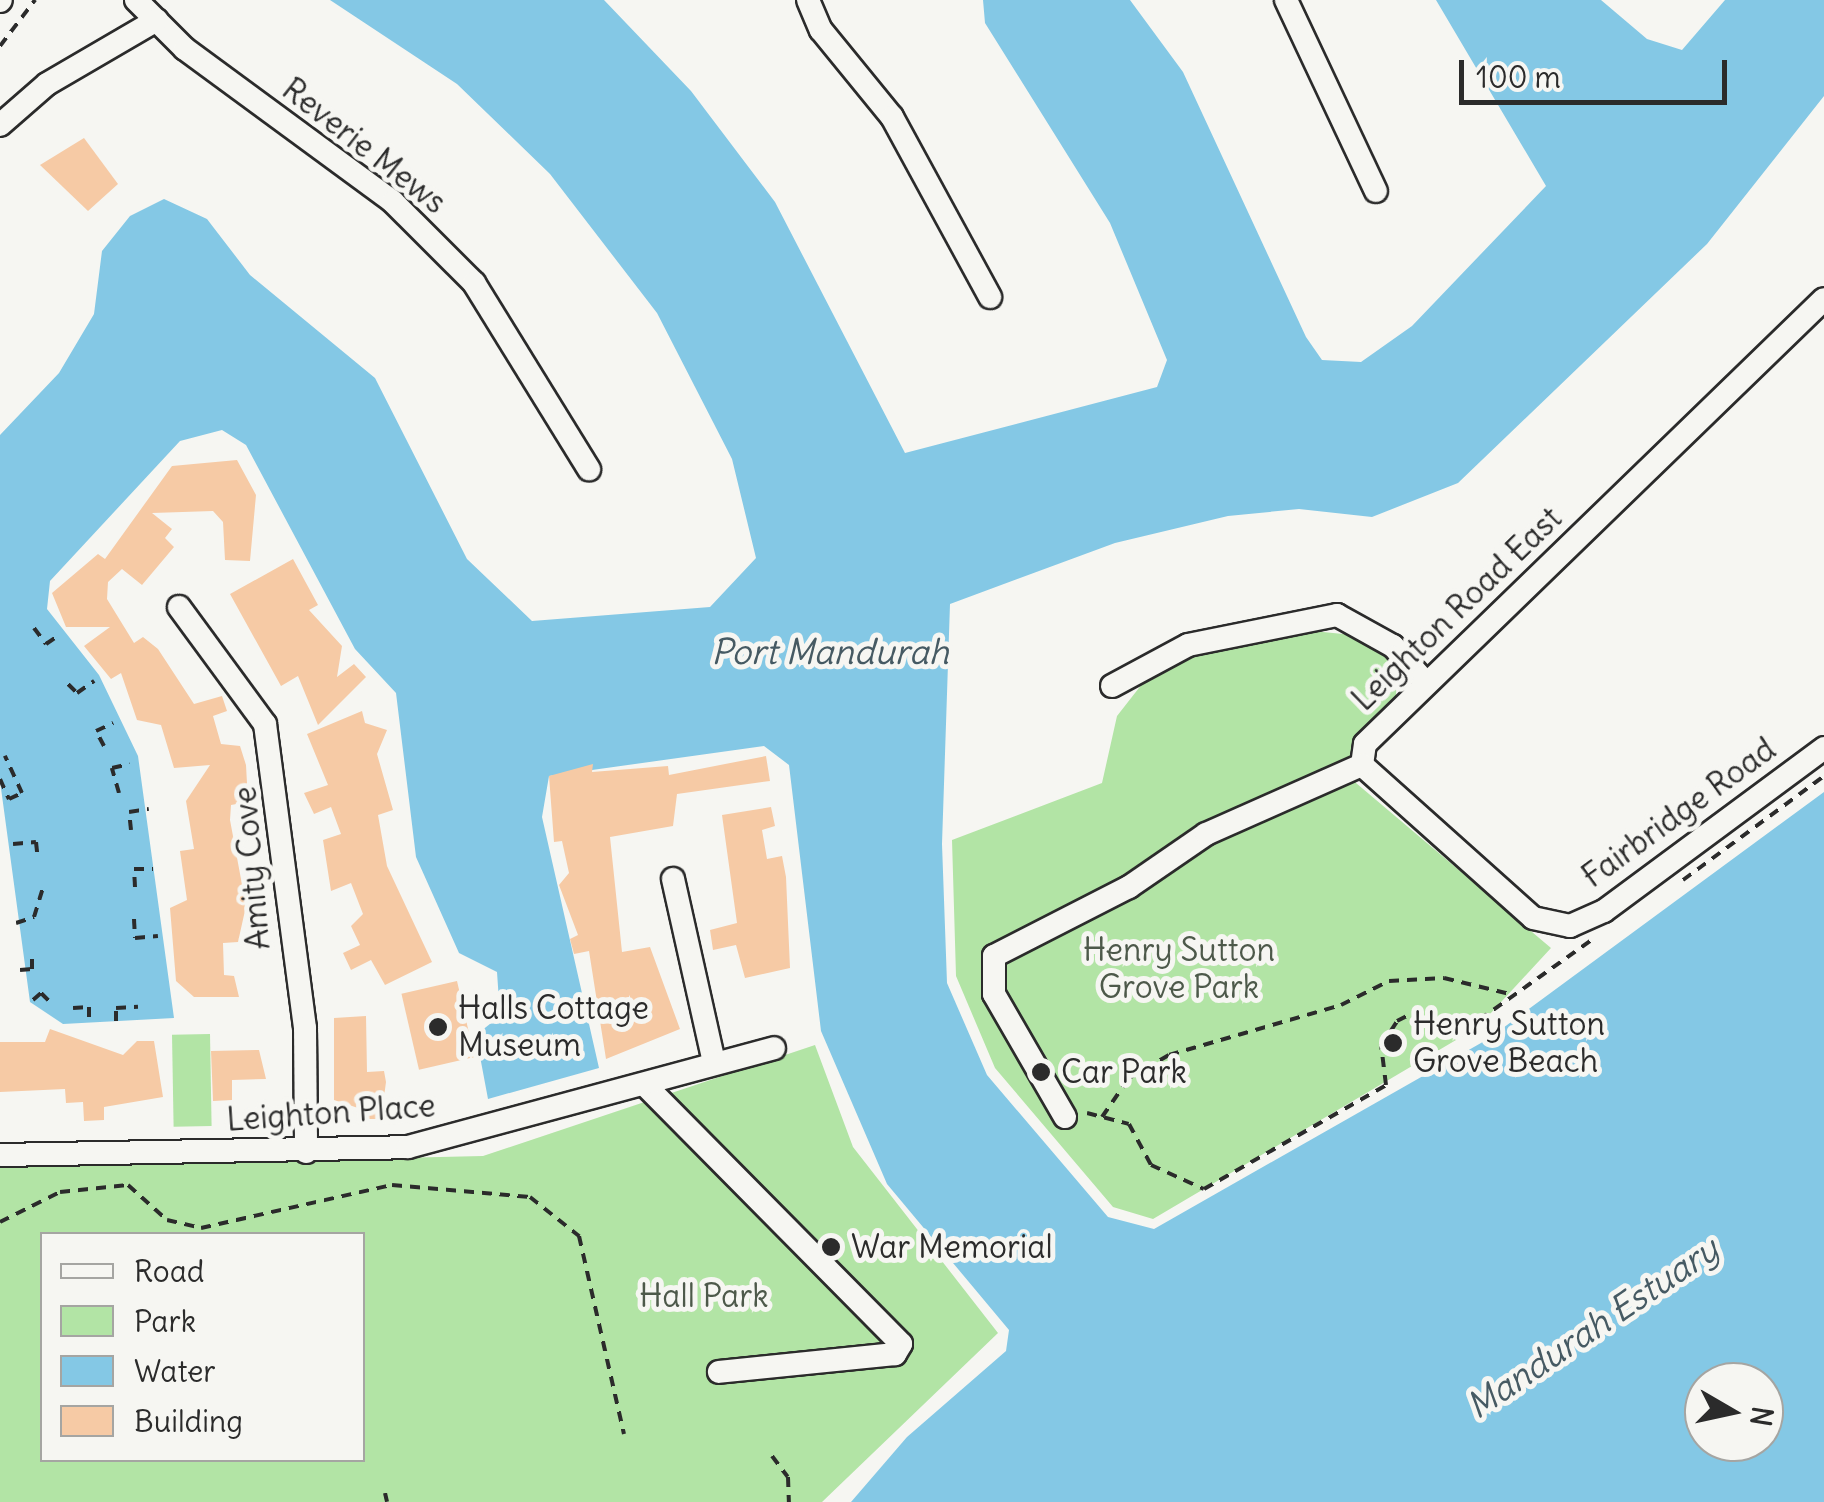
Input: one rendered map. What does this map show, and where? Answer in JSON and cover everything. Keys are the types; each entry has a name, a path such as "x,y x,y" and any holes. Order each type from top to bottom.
{"street":[{"name":"Reverie Mews","path":"136,0 393,202 474,283 590,469"},
{"path":"808,0 821,30 892,117 990,297"},
{"path":"1286,0 1376,191"},
{"path":"0,125 47,84 157,20"},
{"name":"Leighton Road East","path":"1076,1115 1012,1022 988,979 1008,946 1129,887 1206,834 1362,765 1365,744 1824,299"},
{"name":"Amity Cove","path":"179,607 265,724 305,1028 306,1152"},
{"path":"1112,686 1188,645 1337,615 1393,646 1426,683"},
{"name":"Fairbridge Road","path":"1362,765 1533,918 1570,926 1604,911 1824,748"},
{"path":"672,879 714,1062"},
{"name":"Leighton Place","path":"0,1155 408,1147 774,1048"},
{"path":"645,1085 901,1344 895,1354 719,1372"}],"path":[{"path":"0,46 35,0"},
{"path":"34,628 46,644 58,636"},
{"path":"68,684 77,693 94,681"},
{"path":"104,746 96,731 113,723"},
{"path":"0,779 9,799 22,793 4,756"},
{"path":"119,793 112,768 130,764"},
{"path":"1676,884 1824,776"},
{"path":"131,830 129,812 150,809"},
{"path":"13,844 36,842 38,860"},
{"path":"135,886 134,870 153,869"},
{"path":"16,922 34,917 43,887"},
{"path":"134,919 135,938 158,936"},
{"path":"1076,1115 1129,1124 1152,1165 1204,1189 1386,1085 1382,1046 1397,1021 1413,1013 1458,1027 1515,995 1606,931"},
{"path":"20,970 32,969 32,956"},
{"path":"1102,1117 1129,1078 1169,1055 1341,1005 1389,981 1444,978 1515,995"},
{"path":"34,1000 42,994 50,1002"},
{"path":"73,1008 89,1007 89,1019"},
{"path":"116,1021 116,1008 138,1007"},
{"path":"0,1222 60,1192 128,1185 168,1220 201,1228 392,1186 530,1197 579,1236 624,1434"},
{"path":"772,1456 788,1477 789,1502"},
{"path":"386,1493 387,1502"}],"green space":[{"name":"Henry Sutton Grove Park","path":"1313,631 1353,635 1397,663 1396,696 1355,736 1356,783 1551,948 1478,1027 1153,1219 1113,1207 995,1068 956,976 952,840 1102,783 1117,716 1153,670 1204,648"},
{"path":"210,1034 212,1126 174,1127 172,1035"},
{"name":"Hall Park","path":"815,1045 853,1147 998,1333 822,1502 0,1502 0,1167 483,1156"}],"water":[{"name":"Port Mandurah","path":"330,0 604,0 691,91 775,202 905,453 1157,387 1167,360 1110,223 985,23 983,0 1130,0 1183,72 1306,337 1322,360 1361,362 1412,326 1546,186 1436,0 1601,0 1647,39 1682,50 1725,0 1824,0 1824,96 1707,244 1458,483 1372,517 1299,509 1228,516 1115,543 950,604 942,844 947,983 987,1075 1108,1217 1154,1229 1488,1039 1824,792 1824,1502 851,1502 907,1437 1006,1351 1009,1330 887,1184 821,1031 789,765 764,746 549,776 542,817 599,1068 488,1099 476,1035 500,1016 497,972 459,953 416,857 396,693 355,649 246,445 222,430 180,441 50,581 47,609 99,675 138,756 174,1018 63,1024 30,1002 0,781 0,435 59,373 94,314 102,251 130,216 164,199 207,219 250,275 375,378 467,559 532,621 710,607 756,558 732,459 657,313 550,174 457,84"}],"building":[{"path":"84,138 118,184 88,211 40,165"},
{"path":"237,460 256,495 250,561 225,560 223,522 213,511 152,513 172,529 165,538 174,547 142,585 122,569 108,582 107,599 134,643 143,637 158,649 194,704 222,696 227,711 213,716 221,744 240,746 246,765 248,802 231,805 230,820 246,906 238,942 223,943 224,975 234,976 239,997 194,997 176,981 170,908 187,900 180,851 194,849 186,801 210,765 174,768 161,725 137,720 121,673 111,679 84,646 110,627 66,627 52,593 98,554 105,559 172,466"},
{"path":"293,559 318,605 309,610 342,646 337,677 354,664 366,677 318,725 298,676 281,686 230,594"},
{"path":"362,711 365,723 387,730 377,754 393,810 378,815 387,866 432,962 385,985 371,960 351,970 343,953 360,945 351,926 363,914 351,883 331,891 323,840 341,834 331,807 314,814 304,793 328,785 307,734"},
{"path":"766,756 770,781 677,794 673,826 610,837 622,952 650,947 680,1029 606,1059 589,951 574,954 570,939 578,935 559,885 569,873 562,841 554,842 549,776 593,764 592,772 668,766 669,775"},
{"path":"771,807 775,826 762,830 767,859 782,856 790,968 745,978 736,945 713,950 710,930 737,923 722,815"},
{"name":"Halls Cottage Museum","path":"457,981 475,1057 419,1070 401,994"},
{"path":"366,1016 367,1072 384,1071 386,1082 381,1119 358,1119 358,1108 334,1100 334,1018"},
{"path":"50,1029 123,1055 137,1041 154,1041 163,1097 104,1107 104,1120 84,1121 83,1102 66,1103 65,1089 0,1092 0,1042 45,1042"},
{"path":"259,1050 266,1079 232,1080 232,1100 213,1101 211,1051"}],"place":[{"name":"Halls Cottage Museum","path":"438,1027"},
{"name":"Henry Sutton Grove Beach","path":"1393,1043"},
{"name":"Car Park","path":"1041,1072"},
{"name":"War Memorial","path":"831,1247"}],"water label":[{"name":"Mandurah Estuary","path":"1592,1327"}]}
